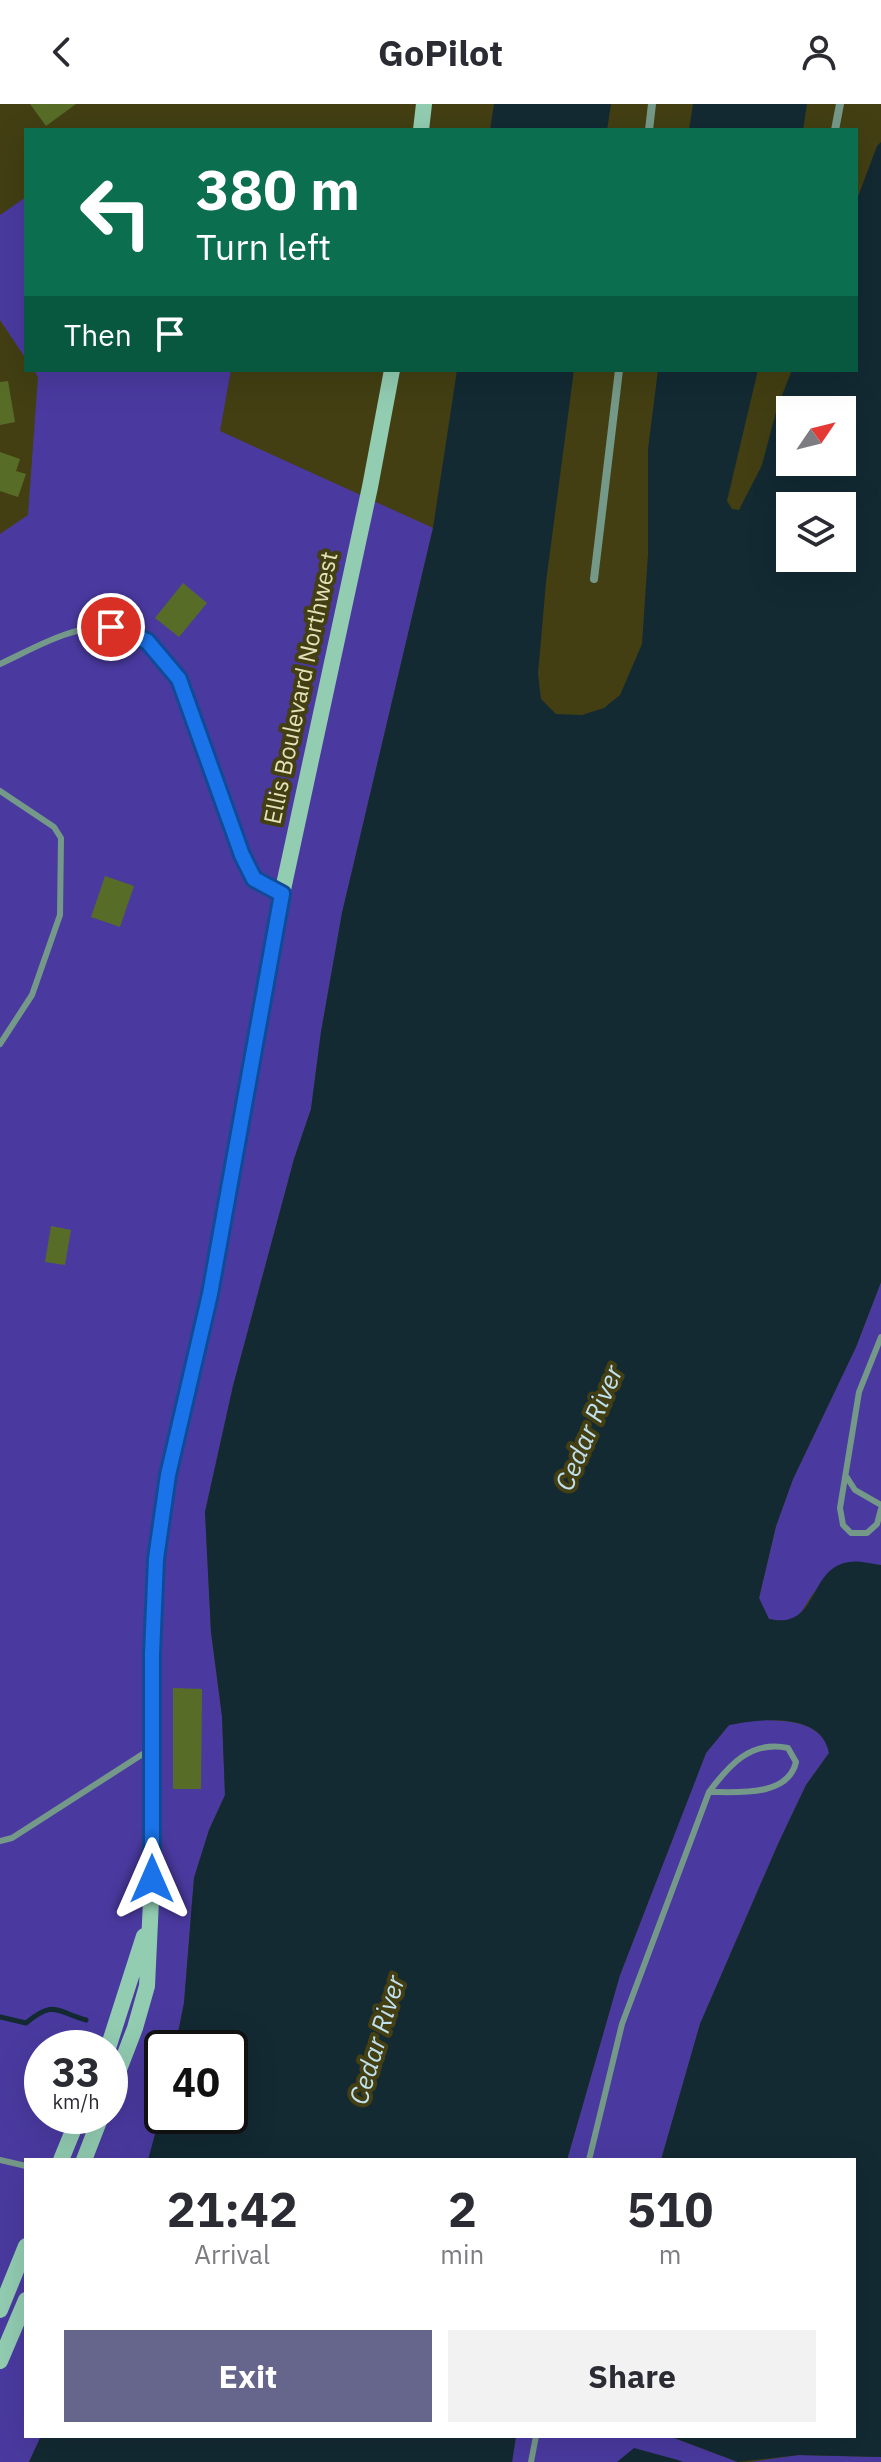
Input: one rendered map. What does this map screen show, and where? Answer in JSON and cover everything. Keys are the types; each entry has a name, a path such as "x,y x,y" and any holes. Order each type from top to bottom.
{"street":[{"path":"421,128 424,104"},
{"path":"649,128 652,104"},
{"path":"835,128 840,104"},
{"name":"Ellis Boulevard Northwest","path":"128,2046 147,1986 152,1654 156,1559 168,1475 210,1294 282,894 370,487 392,372"},
{"path":"594,579 619,372"},
{"name":"Ellis Boulevard Northwest","path":"114,2030 150,1919"},
{"path":"62,2158 72,2134"},
{"path":"85,2158 94,2134"},
{"path":"0,2310 24,2251"},
{"path":"0,2361 24,2305"}],"lane":[{"path":"0,664 82,630 111,627 147,641 179,679 225,813 254,879 282,894"},
{"path":"0,791 54,827 61,838 60,915 32,995 0,1044"},
{"path":"846,1476 855,1490 881,1507 877,1524 867,1533 851,1533 843,1525 840,1508 859,1392 881,1337"},
{"path":"589,2158 622,2024 709,1792 731,1763 751,1752 776,1746 788,1748 796,1762 793,1774 785,1780 755,1792 709,1792"},
{"path":"0,1841 12,1838 152,1749"},
{"path":"0,2160 24,2166"},
{"path":"531,2462 536,2438"}],"shaded area":[{"path":"24,198 24,356 0,320 0,215"},
{"path":"35,372 231,372 220,431 433,528 342,913 311,1109 294,1159 233,1386 205,1512 211,1632 222,1716 225,1795 209,1830 194,1878 184,2003 179,2030 144,2030 144,2134 157,2134 155,2143 149,2158 24,2158 24,2438 40,2438 29,2462 0,2462 0,534 28,515 38,377"},
{"path":"881,1282 881,1565 849,1562 820,1586 796,1618 780,1621 767,1619 759,1598 776,1526 793,1479 856,1347"},
{"path":"754,1720 799,1724 819,1734 829,1753 806,1785 700,2024 662,2158 568,2158 620,1975 706,1753 729,1725"},
{"path":"516,2438 674,2438 738,2462 512,2462"},
{"path":"799,2455 881,2457 881,2462 750,2462"}],"water":[{"path":"494,104 611,104 607,128 490,128"},
{"path":"693,104 807,104 803,128 689,128"},
{"name":"Cedar River","path":"881,142 881,1282 856,1347 793,1479 776,1526 759,1598 769,1619 785,1620 797,1616 806,1607 826,1575 836,1567 849,1562 881,1565 881,2457 799,2455 738,2462 674,2438 856,2438 856,2158 662,2158 700,2024 806,1785 829,1753 824,1739 815,1730 802,1724 772,1720 729,1725 706,1753 620,1975 568,2158 149,2158 155,2134 248,2134 248,2030 179,2030 184,2003 194,1878 209,1830 225,1795 222,1716 211,1632 205,1512 233,1386 294,1159 311,1109 342,913 433,528 457,372 574,372 546,582 538,674 541,699 556,714 582,715 604,708 620,695 642,644 648,554 648,449 658,372 758,372 727,501 732,509 739,510 762,465 776,412 776,476 856,476 856,396 782,396 791,372 858,372 858,197"},
{"path":"40,2438 516,2438 512,2462 29,2462"},
{"path":"634,2448 678,2460 683,2462 617,2462"}],"building":[{"path":"30,104 76,104 46,126"},
{"path":"8,381 15,422 0,425 0,382"},
{"path":"0,452 20,459 16,471 26,474 18,497 0,491"},
{"path":"183,583 207,603 179,637 155,618"},
{"path":"105,876 134,886 120,927 91,917"},
{"path":"51,1226 71,1230 65,1265 45,1262"},
{"path":"173,1688 202,1689 201,1789 173,1789"}],"waterway":[{"path":"0,2017 26,2023 43,2012 55,2010 86,2020"}],"route":[{"path":"111,627 147,641 179,679 242,855 254,879 282,894 210,1294 168,1475 156,1559 152,1654 152,1879"}]}
